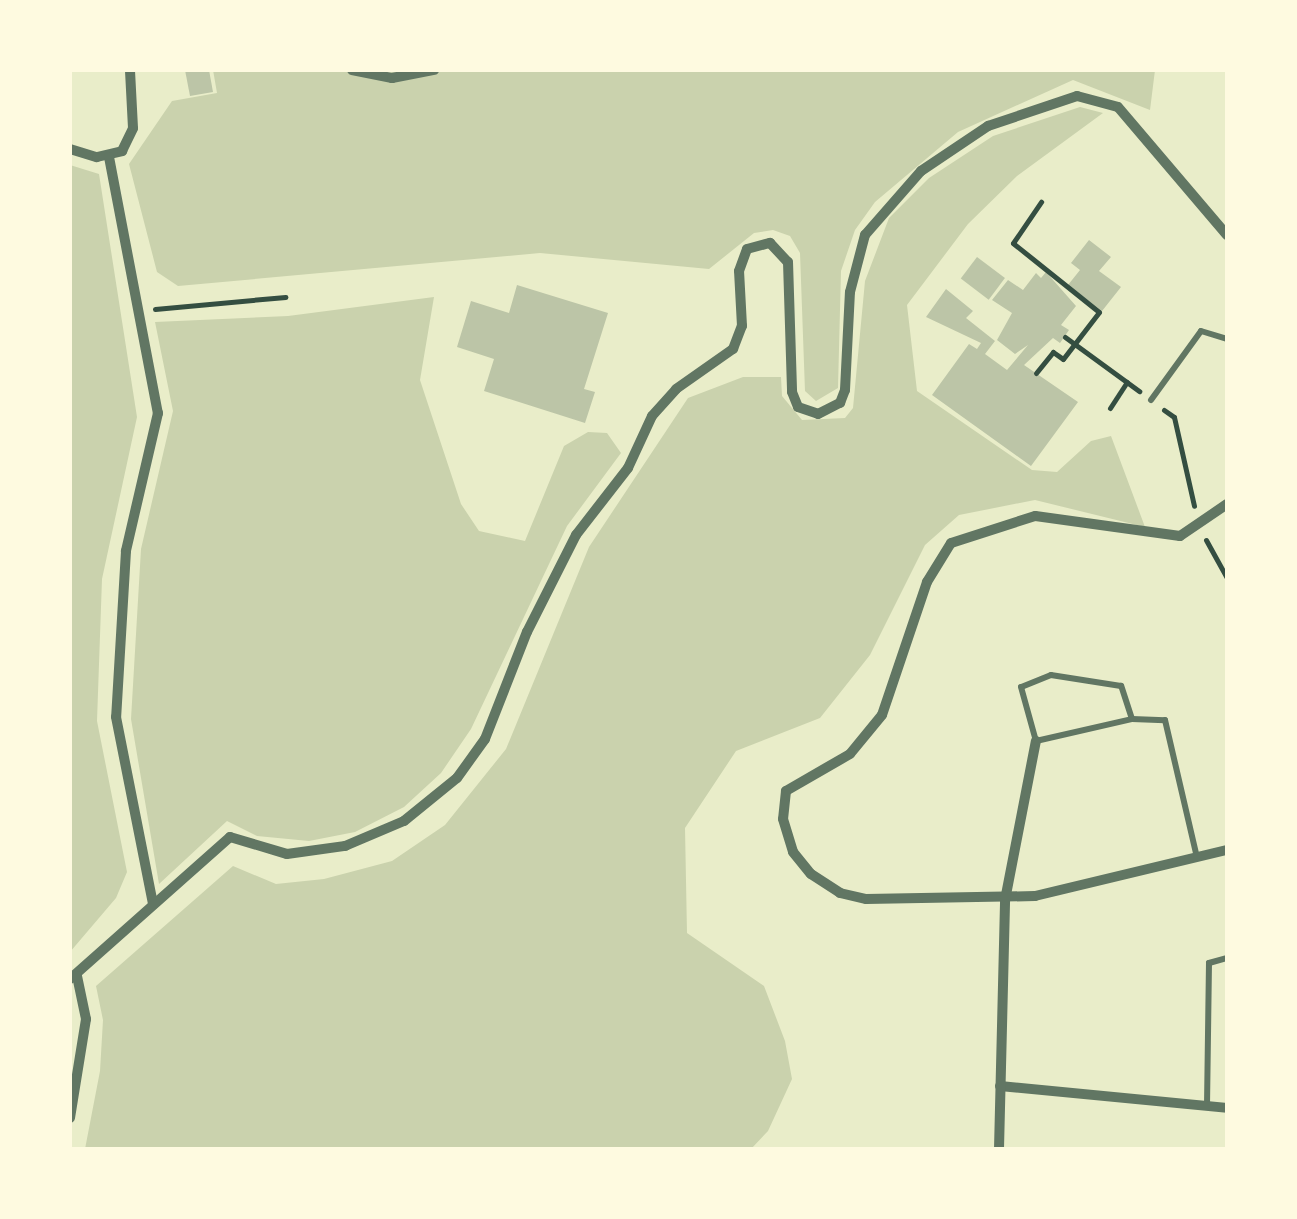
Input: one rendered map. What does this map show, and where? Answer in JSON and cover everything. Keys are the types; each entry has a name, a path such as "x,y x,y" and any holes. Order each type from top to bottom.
{"street":[{"path":"70,149 109,157 122,151 133,128 130,70"},
{"path":"352,70 392,78 434,70"},
{"path":"70,1118 86,1019 73,978 153,904 230,837 287,854 345,846 404,821 456,778 485,739 527,632 576,534 628,468 652,416 676,389 733,350 742,326 739,271 747,250 770,243 788,262 792,392 798,407 818,414 840,402 846,390 850,292 865,235 920,171 988,126 1077,96 1118,107 1227,236"},
{"path":"109,157 158,413 126,551 116,717 153,904"},
{"path":"1227,504 1199,526 1161,537 1035,516 951,543 938,557 882,716 868,737 786,791 783,819 793,852 810,874 840,893 1005,900 1227,850"},
{"path":"998,1149 1005,900 1036,741"},
{"path":"1000,1086 1227,1108"}],"lane":[{"path":"1151,400 1201,331 1227,339"},
{"path":"1132,719 1122,686 1033,678 1021,687 1036,741 1132,719 1165,720 1198,857"},
{"path":"1207,1106 1209,963 1227,958"}],"path":[{"path":"1036,373 1053,352 1063,359 1098,312 1013,242 1040,202"},
{"path":"158,308 284,298"},
{"path":"1110,408 1127,382"},
{"path":"1186,472 1199,526 1227,578"}],"green space":[{"path":"213,70 1155,70 1150,110 1073,80 958,132 875,202 855,230 841,271 838,388 816,401 805,391 800,253 790,236 773,230 754,233 709,269 540,253 178,286 157,272 129,164 172,101 217,93"},
{"path":"1080,107 1103,113 1017,176 968,224 907,305 917,391 1032,470 1057,472 1091,441 1111,436 1145,527 1035,500 959,515 925,545 870,655 820,718 736,751 685,828 687,933 764,986 785,1041 792,1079 768,1131 751,1149 85,1149 100,1071 103,1020 96,986 233,866 276,884 324,879 392,861 445,825 506,749 589,547 688,398 743,377 781,377 782,396 802,420 845,418 853,408 865,281 889,218 929,178 993,136"},
{"path":"70,165 99,174 137,417 102,579 97,721 127,872 116,898 70,952"},
{"path":"434,297 420,380 461,504 479,531 525,541 564,446 588,432 607,433 621,453 567,526 471,729 441,773 404,807 355,832 309,841 257,836 227,821 159,884 131,719 141,549 173,411 155,322 288,316"}],"building":[{"path":"185,70 209,70 213,92 190,96"},
{"path":"1089,240 1111,257 1099,271 1121,287 1102,311 1068,285 1080,270 1071,263"},
{"path":"977,257 1005,278 989,300 961,279"},
{"path":"1046,272 1076,306 1061,325 1069,330 1060,343 1053,338 1024,365 1078,402 1031,466 932,395 969,344 977,349 981,343 926,317 946,289 973,311 966,318 995,341 985,354 1007,370 1028,345 1015,354 997,340 1012,313 992,300 1008,280 1023,290 1036,273 1041,278"},
{"path":"517,285 608,313 584,389 595,392 585,423 484,391 494,359 457,347 471,301 509,313"}]}
